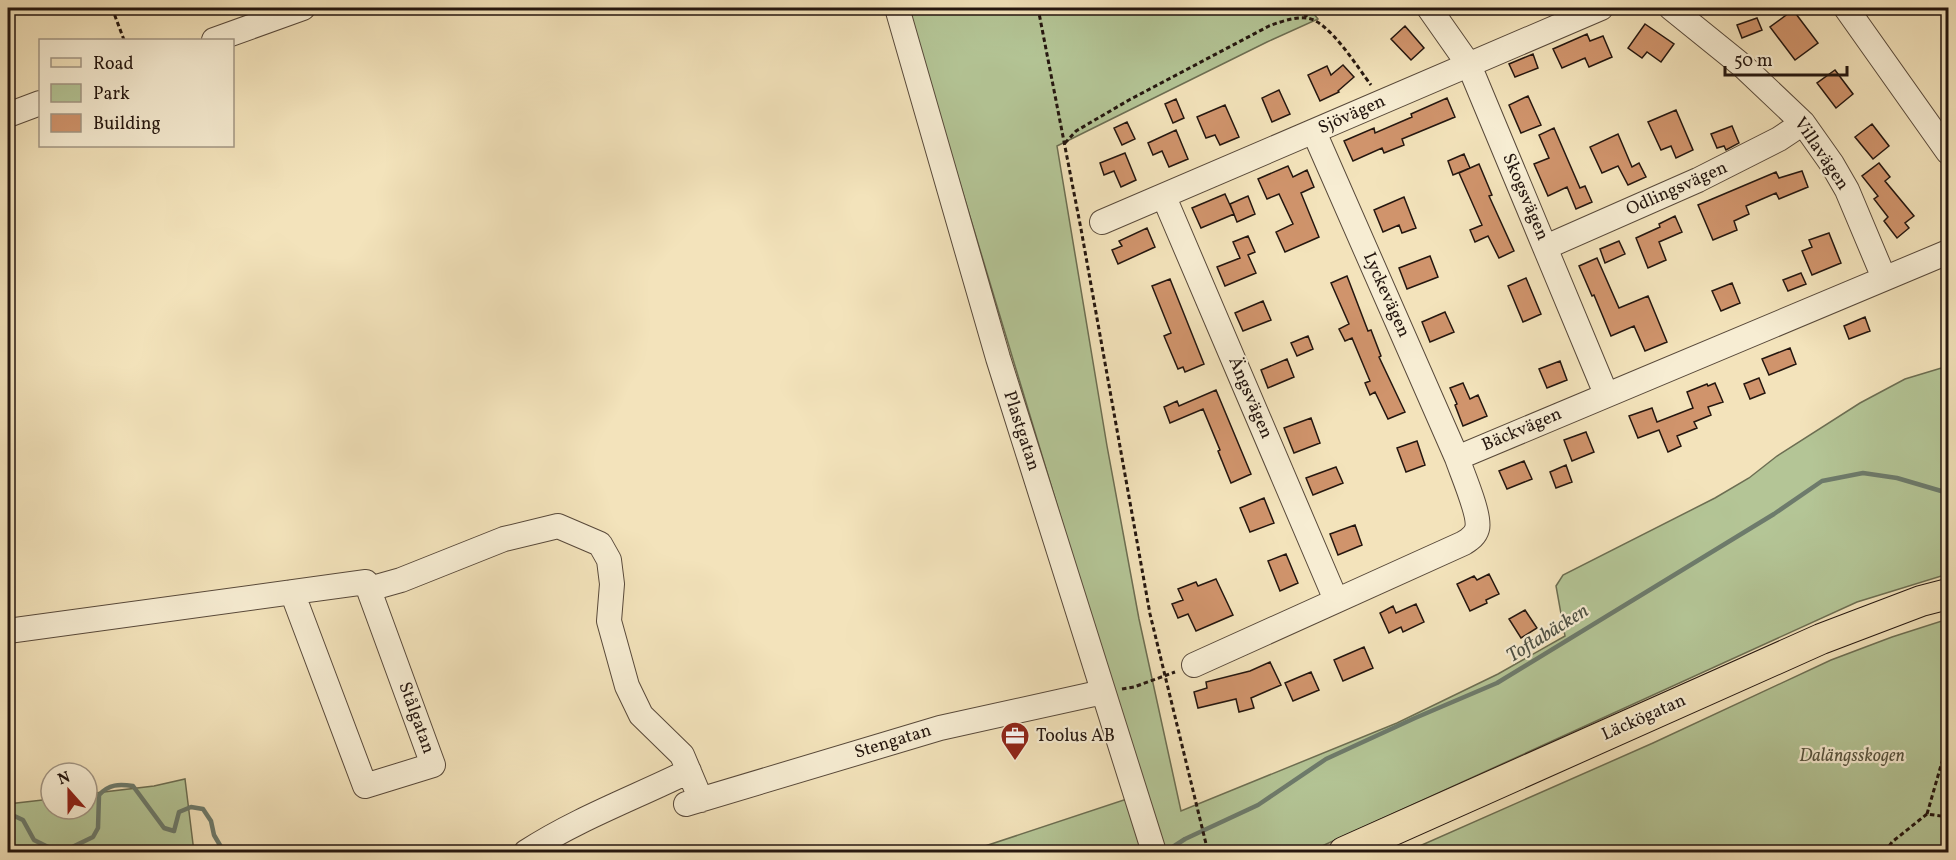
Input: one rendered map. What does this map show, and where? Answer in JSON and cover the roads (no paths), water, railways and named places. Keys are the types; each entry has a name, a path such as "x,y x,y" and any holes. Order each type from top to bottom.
{"main road":[{"name":"Läckögatan","path":"1344,852 1821,639 1921,600 1948,594"}],"street":[{"path":"217,39 303,8"},
{"name":"Plastgatan","path":"897,8 998,358 1152,847"},
{"name":"Skogsvägen","path":"1429,8 1469,65 1606,394"},
{"name":"Sjövägen","path":"1102,222 1602,8"},
{"name":"Villavägen","path":"1671,8 1744,67 1803,123 1846,190 1884,278"},
{"path":"1846,8 1948,152"},
{"path":"8,115 39,103"},
{"name":"Odlingsvägen","path":"1546,247 1707,176 1779,139 1803,123"},
{"name":"Lyckevägen","path":"1314,132 1457,458"},
{"name":"Ängsvägen","path":"1164,197 1336,600"},
{"name":"Bäckvägen","path":"1457,458 1948,252"},
{"path":"1194,665 1464,543 1472,537 1477,532 1478,524 1457,458"},
{"path":"8,631 366,582 369,589 401,580 504,539 558,526 600,544 609,560 612,584 609,621 627,687 641,715 682,755 689,771 600,811 551,836 526,852"},
{"name":"Stålgatan","path":"292,592 365,786 433,765 369,589"},
{"name":"Stengatan","path":"689,771 693,802 940,728 1103,692"}],"waterway":[{"name":"Toftabäcken","path":"1165,852 1185,839 1258,805 1326,759 1497,683 1774,514 1822,481 1863,473 1897,478 1948,493"},
{"name":"Toftabäcken","path":"8,815 23,820 34,840 64,851 93,837 98,828 99,795 103,791 114,786 133,786 164,828 174,831 179,812 191,807 203,809 211,821 214,835 224,852"}],"place":[{"name":"Toolus AB","path":"1015,762"}],"park label":[{"name":"Dalängsskogen","path":"1852,756"}]}
